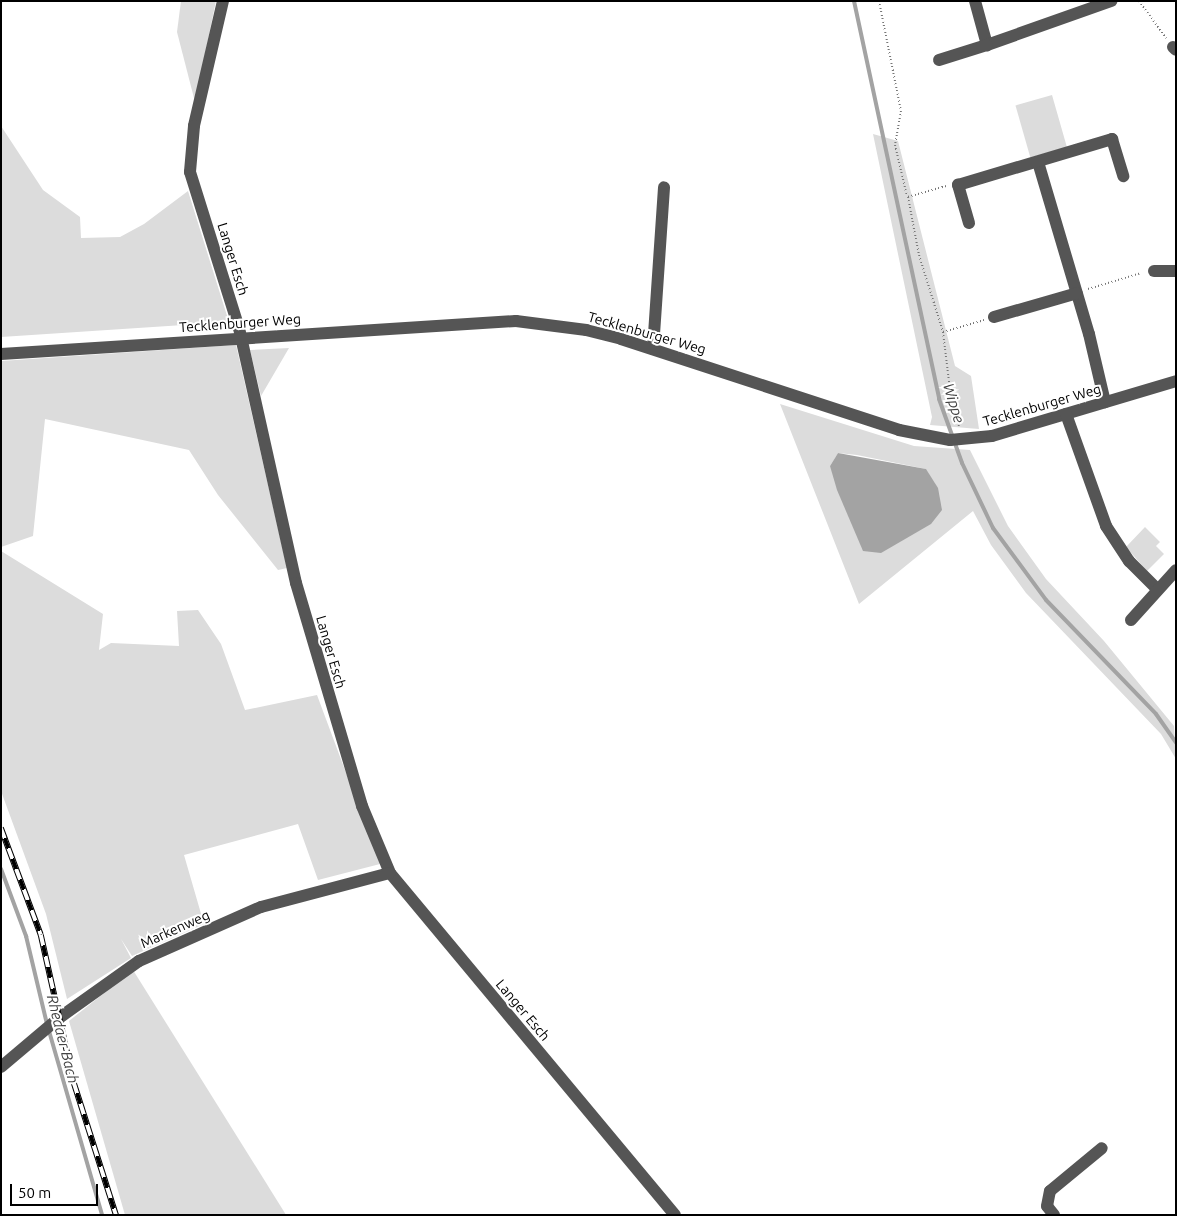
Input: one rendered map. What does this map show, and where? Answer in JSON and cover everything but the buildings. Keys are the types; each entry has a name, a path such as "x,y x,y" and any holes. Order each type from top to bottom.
{"street":[{"name":"Langer Esch","path":"223,1 194,126 190,172 241,338 302,602 362,806 390,873 675,1215"},
{"path":"975,1 987,45"},
{"path":"939,60 1111,1"},
{"path":"969,223 958,185 1112,139 1123,176"},
{"path":"1038,162 1077,293 1105,402"},
{"path":"653,349 664,187"},
{"path":"1154,271 1176,272"},
{"path":"994,317 1077,293"},
{"name":"Tecklenburger Weg","path":"1,354 516,321 586,330 653,349 898,430 934,438 965,436 1066,414 1176,381"},
{"path":"1066,414 1106,526 1130,561 1157,589"},
{"path":"1131,620 1176,570"},
{"name":"Markenweg","path":"1,1067 93,992 148,957 261,907 390,873"},
{"path":"1054,1215 1047,1206 1050,1191 1102,1148"}],"path":[{"path":"878,1 901,111 895,145 920,255 943,332 951,398 965,436"},
{"path":"1139,1 1174,49"},
{"path":"908,197 958,185"},
{"path":"1077,293 1154,271"},
{"path":"943,332 994,317"}],"shaded area":[{"path":"181,1 216,1 195,102 177,32"},
{"path":"1052,95 1067,147 1030,157 1015,105"},
{"path":"1,126 43,190 80,217 81,238 120,237 144,224 188,191 229,322 1,337"},
{"path":"873,134 898,141 955,366 971,376 979,429 930,425 932,417"},
{"path":"236,345 287,568 278,570 218,495 189,450 45,419 33,536 1,547 1,361"},
{"path":"289,348 261,396 250,350"},
{"path":"780,404 914,446 970,450 1008,526 1046,579 1104,641 1174,726 1176,759 1161,734 1026,593 991,545 973,511 859,604","holes":["838,453 926,469 830,466"]},
{"path":"838,453 926,469 938,488 942,510 931,524 881,553 863,551 837,490 830,466"},
{"path":"1145,527 1160,542 1156,546 1164,554 1147,571 1126,547"},
{"path":"1,551 103,614 99,650 111,643 179,646 177,611 198,610 221,644 245,710 317,695 380,864 318,880 298,824 184,855 204,924 132,956 121,939 131,958 67,999 46,914 1,791"},
{"path":"133,970 286,1215 125,1215 69,1021"}],"waterway":[{"name":"Wippe","path":"854,1 939,399 962,463 993,528 1046,600 1156,714 1176,743"},
{"name":"Rhedaer Bach","path":"1,869 26,936 47,1024"},
{"name":"Rhedaer Bach","path":"49,1031 102,1215"}],"railway":[{"path":"1,828 41,935 74,1083 116,1215"}]}
